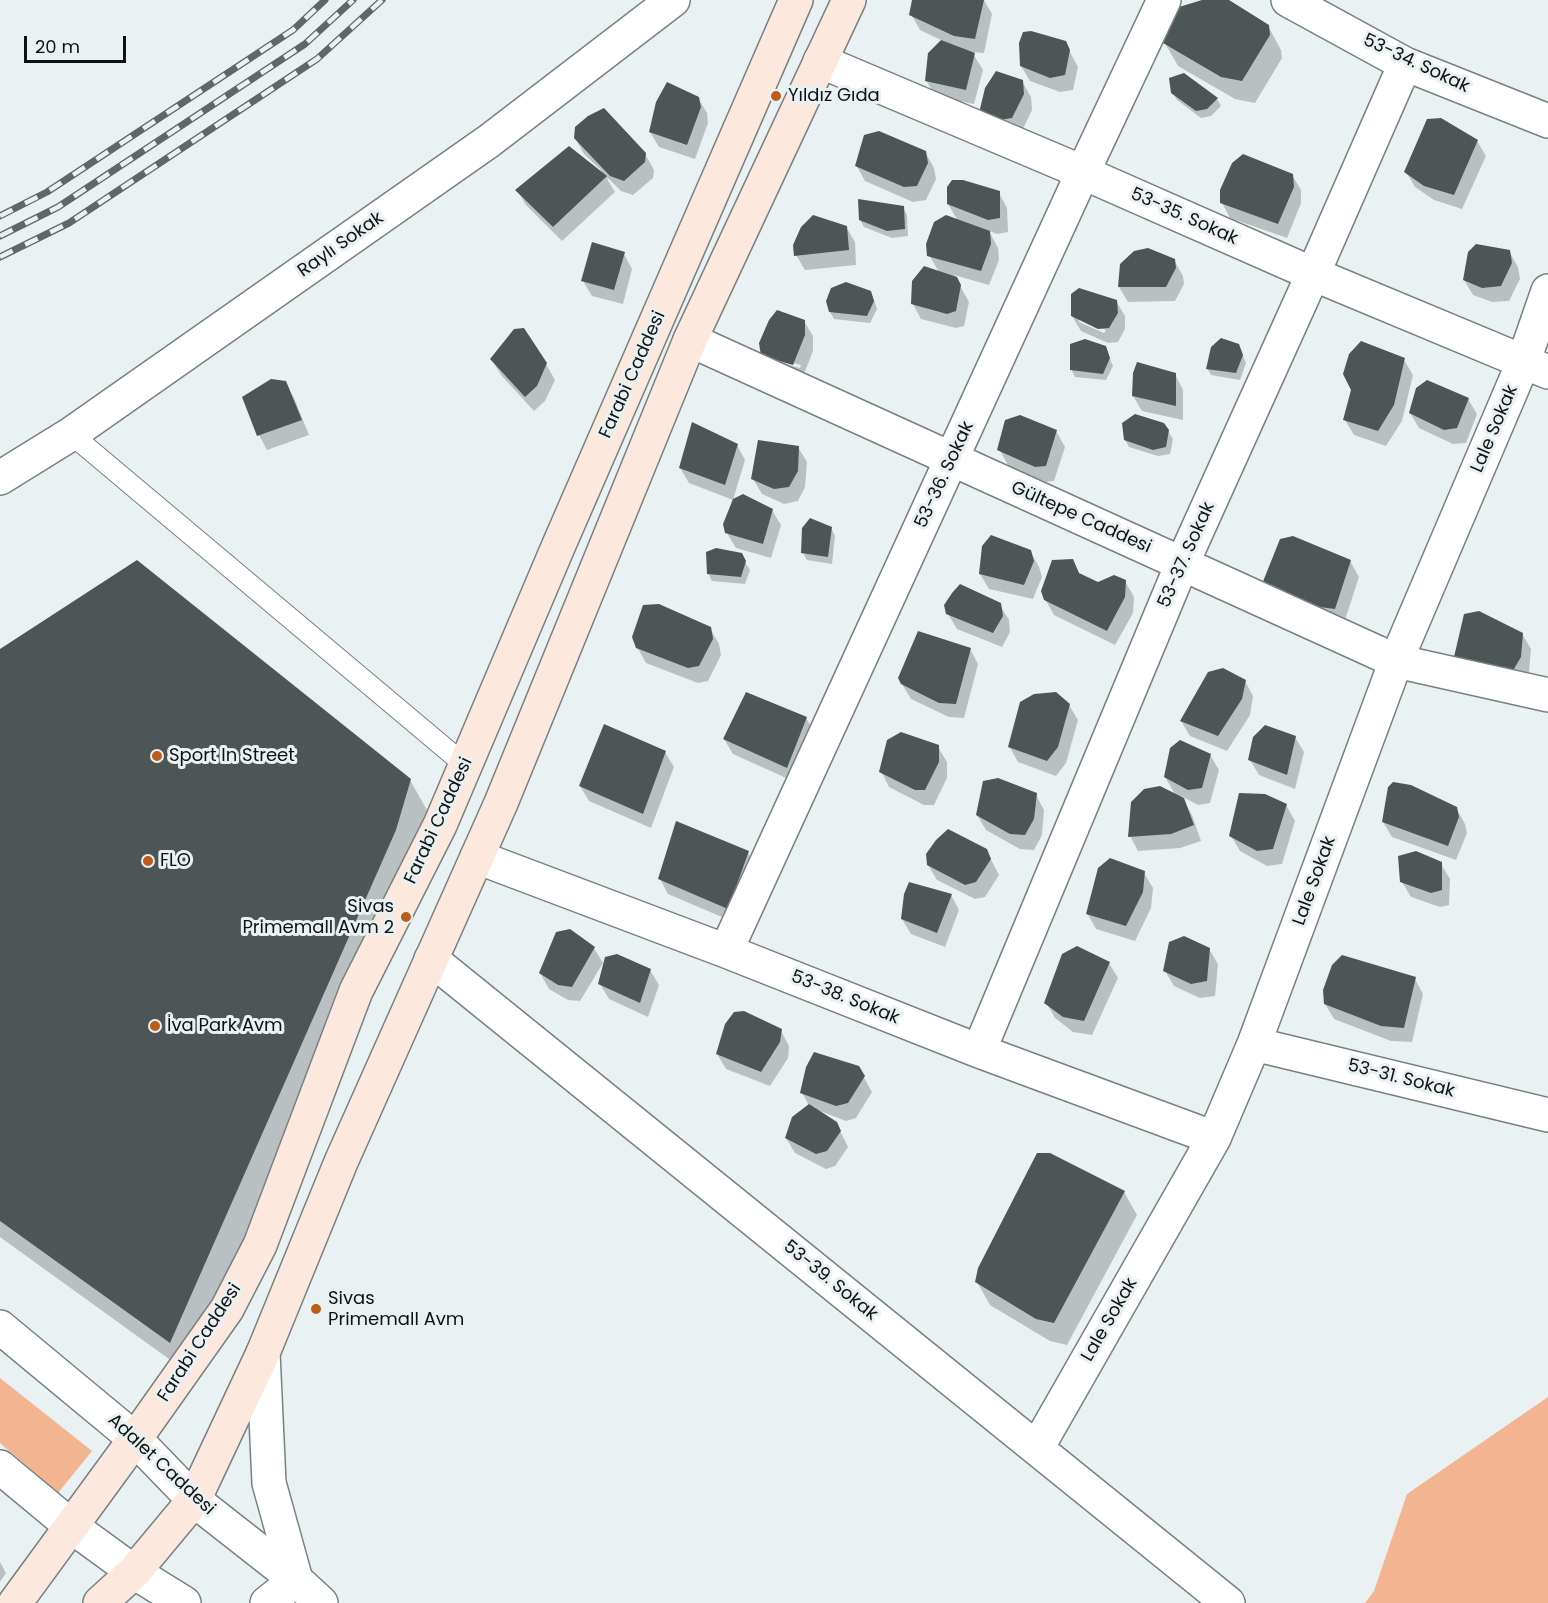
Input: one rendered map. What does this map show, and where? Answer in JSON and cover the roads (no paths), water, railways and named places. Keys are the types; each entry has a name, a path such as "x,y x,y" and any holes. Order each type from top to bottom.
{"street":[{"name":"Raylı Sokak","path":"0,478 71,434 489,141 673,0"},
{"name":"Farabi Caddesi","path":"15,1603 227,1309 260,1245 356,991 440,825 558,547 796,0"},
{"name":"Farabi Caddesi","path":"100,1603 134,1572 194,1500 263,1353 341,1162 501,803 690,340 849,0"},
{"name":"53-36. Sokak","path":"726,951 1164,0"},
{"name":"53-34. Sokak","path":"1288,0 1406,64 1548,121"},
{"name":"53-35. Sokak","path":"820,61 1535,368"},
{"name":"53-37. Sokak","path":"979,1051 1182,564 1406,64"},
{"name":"Lale Sokak","path":"1037,1448 1214,1138 1254,1044 1396,660 1535,368 1548,291"},
{"name":"Gültepe Caddesi","path":"690,340 1396,660 1548,695"},
{"name":"53-38. Sokak","path":"477,857 726,951 979,1051 1214,1138"},
{"name":"53-39. Sokak","path":"431,959 1228,1603"},
{"name":"53-31. Sokak","path":"1254,1044 1548,1114"},
{"name":"Adalet Caddesi","path":"0,1327 135,1439 194,1500 296,1580 321,1603"},
{"path":"263,1353 269,1483 296,1580 267,1603"},
{"path":"0,1467 71,1527 134,1572 184,1603"}],"lane":[{"path":"71,434 465,765"}],"railway":[{"path":"0,216 47,192 293,30 325,0"},
{"path":"0,236 58,207 305,44 353,0"},
{"path":"0,257 69,223 317,59 382,0"}],"place":[{"name":"Yıldız Gıda","path":"776,96"},
{"name":"Sport In Street","path":"157,756"},
{"name":"FLO","path":"148,861"},
{"name":"Sivas Primemall Avm 2","path":"406,917"},
{"name":"İva Park Avm","path":"155,1026"},
{"name":"Sivas Primemall Avm","path":"316,1309"}]}
